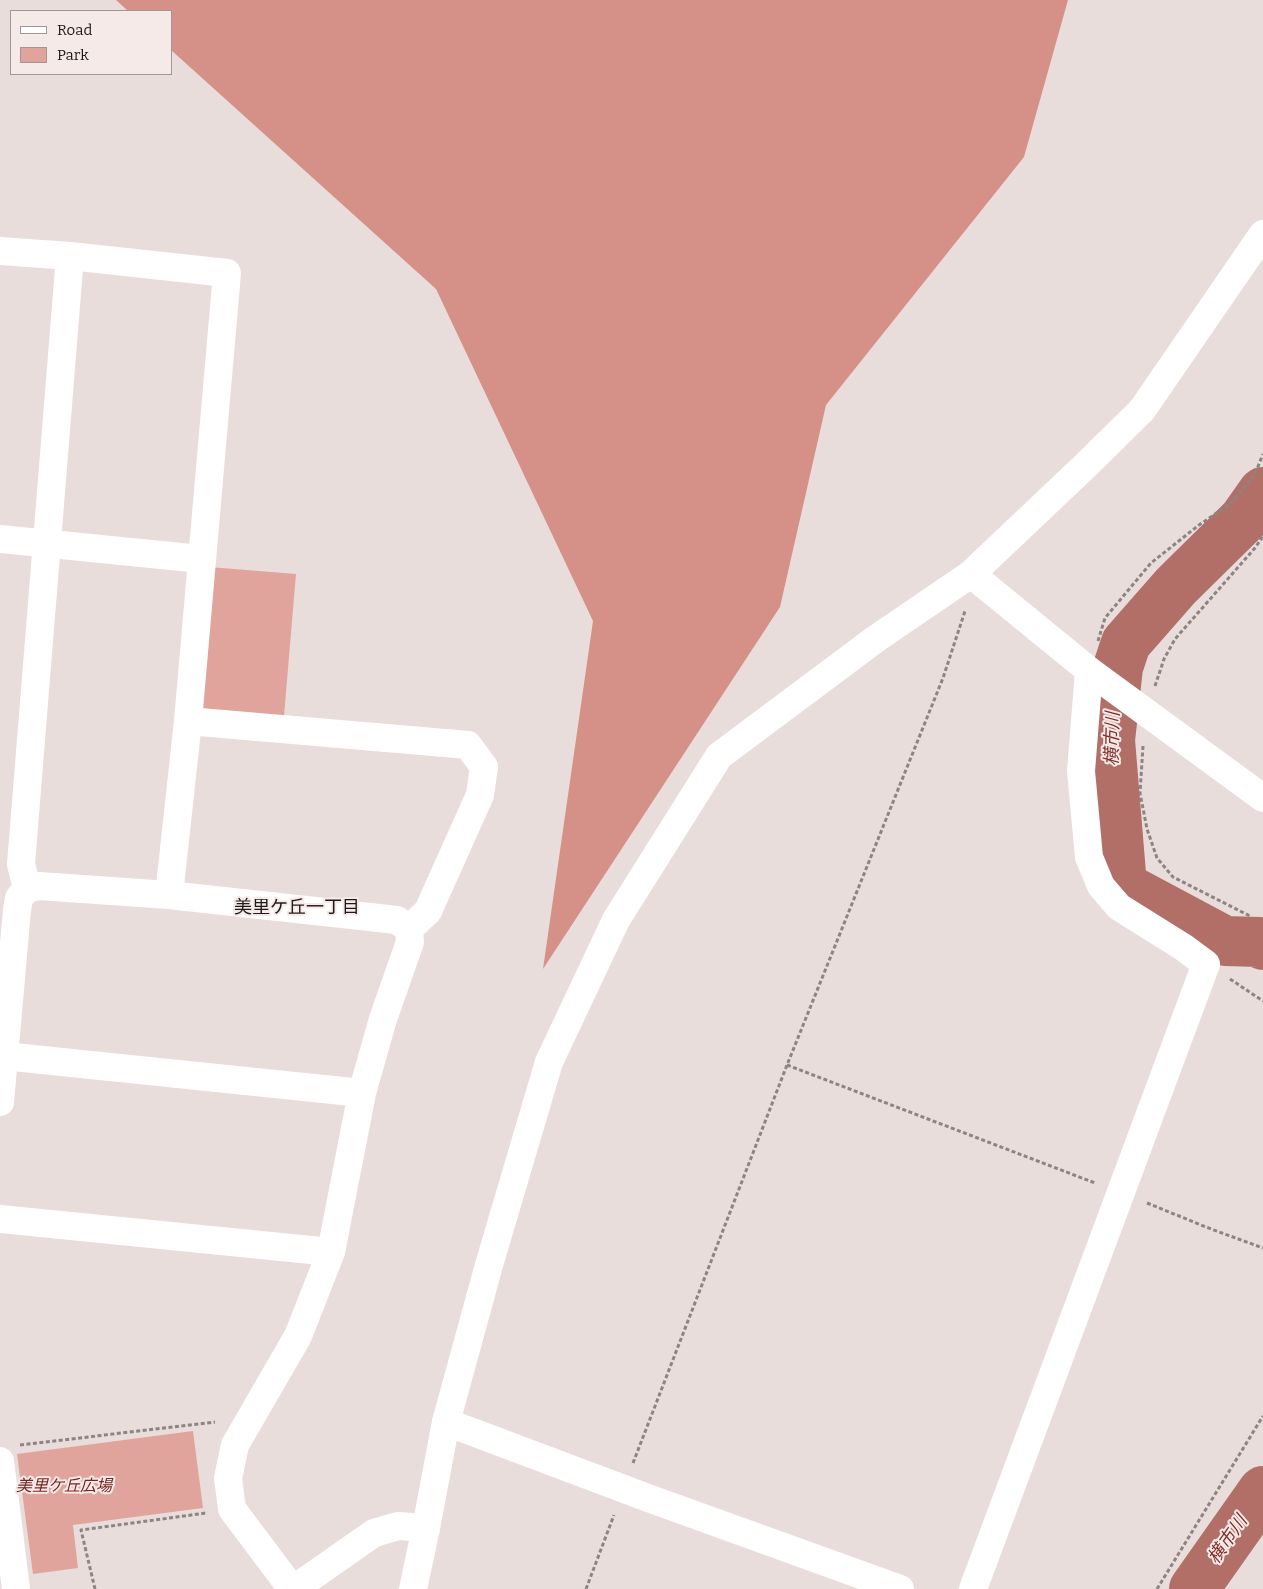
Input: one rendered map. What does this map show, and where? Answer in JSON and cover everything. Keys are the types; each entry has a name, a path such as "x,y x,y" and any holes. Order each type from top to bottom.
{"street":[{"path":"412,1589 426,1528 446,1422 489,1265 549,1062 616,920 719,756 878,638 972,575 1142,410 1263,234"},
{"path":"0,251 70,256 227,273 188,721 169,895"},
{"path":"27,889 22,864 70,256"},
{"path":"0,539 201,559"},
{"path":"972,575 1090,672 1263,798"},
{"path":"973,1589 1206,964 1183,946 1119,907 1101,886 1088,857 1081,771 1090,672"},
{"path":"188,721 468,745 484,767 480,796 428,911 409,929"},
{"path":"0,1102 17,910 19,898 27,889 39,886 169,895 397,920 409,929 410,942 383,1019 362,1093 331,1252 298,1336 235,1444 228,1478 232,1509 293,1589 374,1533 398,1526 426,1528"},
{"path":"4,1056 362,1093"},
{"path":"0,1219 331,1252"},
{"path":"446,1422 900,1589"},
{"path":"10,1453 16,1589"}],"path":[{"path":"1090,672 1105,618 1122,596 1151,563 1230,504 1255,474 1263,454"},
{"path":"586,1589 787,1065 943,678 964,615 972,575"},
{"path":"1206,964 1263,1001"},
{"path":"787,1065 1211,1230 1263,1248"},
{"path":"1157,1589 1263,1416"},
{"path":"10,1453 251,1417"},
{"path":"94,1589 81,1530 232,1509"}],"green space":[{"path":"209,567 296,574 284,716 197,708"},
{"name":"美里ケ丘広場","path":"193,1431 203,1508 73,1525 78,1568 33,1574 17,1454"}],"shaded area":[{"path":"116,0 1068,0 1024,157 826,405 780,607 543,969 593,621 436,289 172,51 172,10 127,10"}],"waterway":[{"name":"横市川","path":"1263,492 1244,519 1176,586 1126,643 1118,667 1110,740 1122,886 1225,941 1260,942 1263,945"},
{"name":"横市川","path":"1194,1589 1263,1491"}],"district":[{"name":"美里ケ丘一丁目","path":"297,908"}]}
